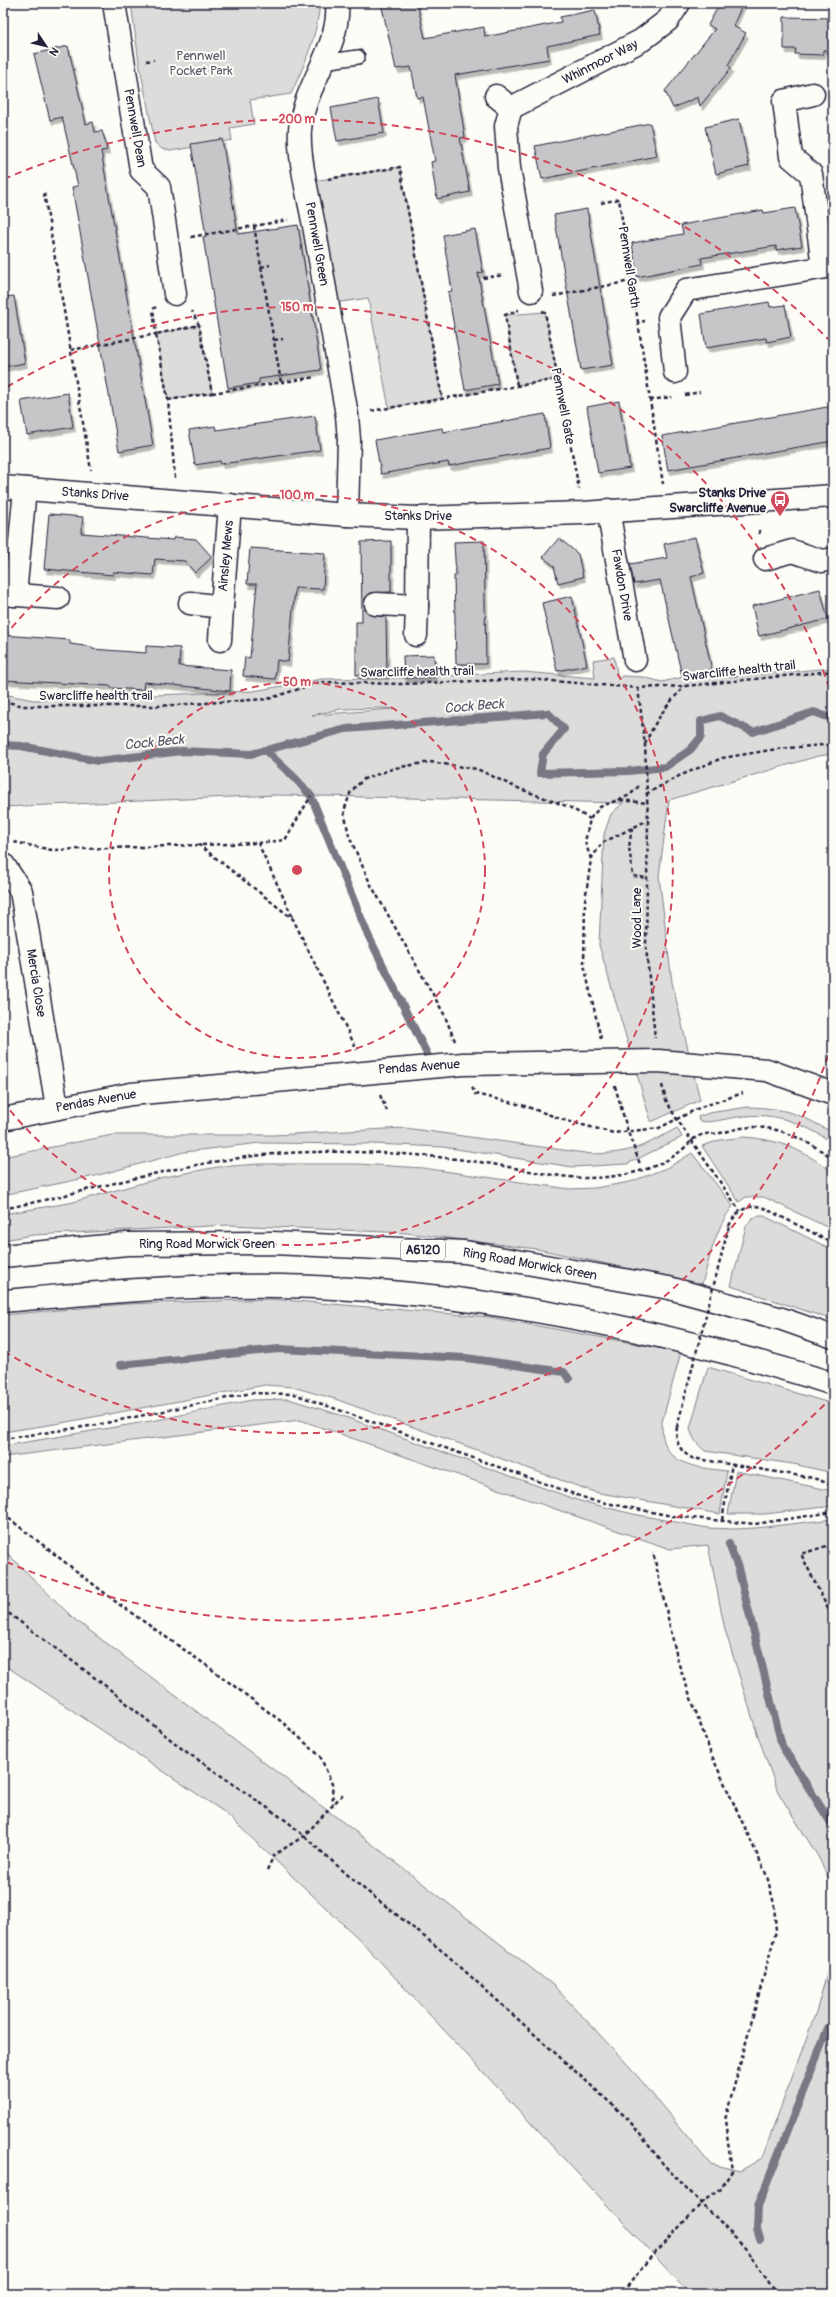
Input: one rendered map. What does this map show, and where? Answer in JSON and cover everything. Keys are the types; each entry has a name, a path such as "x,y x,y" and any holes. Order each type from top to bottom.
{"main road":[{"name":"Pennwell Dean","path":"114,3 140,170 159,187 166,242 175,294"},
{"name":"Pennwell Green","path":"338,3 338,13 329,48 306,105 300,130 312,216 347,415 349,440 347,514"},
{"name":"Whinmoor Way","path":"529,297 507,145 503,102 642,40 668,20 679,3"},
{"path":"675,372 669,317 686,290 828,266 811,174 791,156 784,101 813,94"},
{"name":"Stanks Drive","path":"3,487 347,514 418,518 584,513 608,510 833,496"},
{"path":"25,489 9,595 58,598"},
{"name":"Ainsley Mews","path":"220,640 230,505"},
{"name":"Fawdon Drive","path":"608,510 636,660"},
{"path":"416,635 418,518"},
{"path":"765,558 792,551 822,561 833,559"},
{"name":"Ainsley Mews","path":"190,603 222,607"},
{"path":"376,604 417,606"},
{"name":"Mercia Close","path":"3,864 21,891 57,1107"},
{"name":"Pendas Avenue","path":"3,1119 57,1107 130,1094 368,1071 463,1064 658,1061 768,1070 833,1094"},
{"name":"Ring Road Morwick Green","path":"3,1256 135,1244 273,1243 465,1252 669,1288 782,1319 833,1337"},
{"path":"3,1301 160,1287 282,1286 406,1293 573,1316 668,1337 833,1384"}],"lane":[{"path":"323,62 358,57"}],"path":[{"path":"307,182 400,168 442,398"},
{"path":"44,193 95,494"},
{"name":"Pennwell Garth","path":"601,203 619,199 638,322 669,317"},
{"path":"166,242 312,216"},
{"path":"254,226 281,382"},
{"path":"261,267 270,265"},
{"path":"517,386 505,315 529,297 540,298 631,281"},
{"path":"177,500 168,400 153,309 175,294 190,306 199,325 212,393"},
{"name":"Pennwell Gate","path":"529,297 545,312 584,513"},
{"path":"638,322 666,507"},
{"path":"70,350 199,325"},
{"path":"274,340 282,339"},
{"path":"168,400 340,373"},
{"path":"347,415 558,379"},
{"name":"Swarcliffe health trail","path":"3,701 24,706 181,705 268,699 320,682 401,684 528,680 638,688 685,686 833,671"},
{"path":"644,744 655,722 670,700 685,686"},
{"name":"Wood Lane","path":"638,688 644,744 648,820 646,947 658,1061 666,1100 676,1118 740,1211"},
{"path":"646,794 679,776 722,758 777,749 833,744"},
{"path":"590,819 569,806 515,787 477,769 430,762 395,768 364,779 351,791 344,811 349,836 370,883 444,1014 475,1094 522,1105 567,1121 614,1133 659,1128 701,1106 744,1093"},
{"path":"591,859 585,842 590,819 600,807 630,795 641,784"},
{"path":"10,841 52,850 258,843 285,840 311,796"},
{"path":"617,800 647,803"},
{"path":"640,1164 628,1132 608,1062 584,965 584,901 591,859 602,843 648,820"},
{"path":"633,827 629,847 633,876 648,878"},
{"path":"258,843 293,919 387,1111"},
{"path":"198,844 293,919"},
{"path":"3,1209 64,1196 103,1184 224,1158 311,1152 409,1154 480,1162 543,1173 586,1178 645,1170 684,1149 692,1140 707,1133 718,1134 742,1128 767,1128 800,1138 833,1158"},
{"path":"833,1243 768,1208 754,1205 740,1211 732,1219 677,1427 676,1440 686,1455 692,1458 813,1478 833,1484"},
{"path":"3,1439 96,1425 251,1393 294,1394 592,1500 672,1516 755,1524 833,1512"},
{"path":"722,1520 732,1464"},
{"path":"3,1514 120,1605 206,1665 282,1722 320,1756 332,1784 333,1804"},
{"path":"833,1544 801,1554 833,1618"},
{"path":"627,2287 648,2260 702,2202 720,2190 732,2171 725,2120 776,1931 775,1911 767,1876 711,1754 678,1662 653,1552"},
{"path":"3,1609 107,1687 181,1748 231,1781 304,1836 358,1884 446,1954 628,2119 664,2166 702,2202 745,2248 777,2294"},
{"path":"267,1870 274,1855 304,1836 344,1793"}],"green space":[{"name":"Pennwell Pocket Park","path":"131,3 320,3 310,50 291,94 250,100 254,124 230,128 232,140 171,151 162,149 155,143 139,62"},
{"path":"400,167 442,398 389,408 368,298 328,304 307,182"},
{"path":"545,312 558,379 517,385 505,315"},
{"path":"199,325 212,393 168,400 156,334"},
{"path":"614,657 618,679 622,676 643,677 662,682 714,670 716,678 833,668 833,754 818,756 669,800 659,876 672,982 700,1100 651,1122 599,945 604,834 611,814 623,803 277,795 3,807 3,694 33,700 254,691 322,679 404,678 523,672 595,678 593,660","holes":["341,709 393,709 312,715"]},
{"path":"748,1107 773,1109 802,1117 833,1133 833,1143 799,1124 776,1117 751,1116 703,1122 699,1121 698,1117 709,1113"},
{"path":"405,1128 592,1154 617,1152 637,1148 677,1128 682,1137 627,1164 573,1167 443,1147 373,1144 260,1143 184,1152 95,1176 3,1195 3,1157 112,1135 274,1135"},
{"path":"744,1137 758,1138 791,1147 833,1172 833,1230 764,1197 746,1197 739,1202 702,1146 720,1140"},
{"path":"692,1153 733,1206 717,1233 702,1284 537,1249 407,1233 230,1225 33,1235 3,1240 3,1214 69,1203 164,1177 218,1167 260,1164 359,1164 423,1168 569,1189 595,1188 630,1182 669,1167"},
{"path":"764,1216 833,1250 833,1320 731,1286 746,1226 752,1218"},
{"path":"271,1299 489,1317 681,1352 662,1422 663,1437 667,1448 673,1456 681,1462 703,1468 727,1471 720,1514 594,1492 335,1399 293,1387 265,1385 61,1423 3,1432 3,1315 126,1304"},
{"path":"708,1367 833,1404 833,1473 793,1464 705,1451 695,1441 690,1428"},
{"path":"289,1399 337,1414 580,1501 633,1514 708,1528 734,1529 756,1528 833,1519 833,1890 819,1858 778,1792 758,1736 725,1630 708,1545 670,1549 300,1420 3,1457 3,1446 157,1420 252,1400"},
{"path":"736,1471 833,1491 833,1506 765,1514 728,1514"},
{"path":"3,1549 73,1618 385,1854 554,1986 629,2066 710,2164 740,2171 762,2158 816,2012 833,1953 833,2279 828,2294 690,2294 360,1940 224,1812 3,1664"}],"building":[{"path":"381,3 417,3 425,38 484,27 485,37 561,22 560,17 595,10 600,35 547,46 549,59 455,75 465,137 460,138 470,192 437,199 431,162 435,161 423,97 417,98 411,67 396,69"},
{"path":"720,3 743,3 733,26 746,33 728,65 731,68 700,106 698,97 673,108 665,91 715,29 708,25"},
{"path":"784,17 833,18 833,50 823,50 823,55 795,54 796,49 784,49"},
{"path":"68,46 86,124 93,122 95,132 102,131 105,140 107,150 101,151 153,445 119,451 72,187 78,186 62,117 50,120 34,54"},
{"path":"378,99 384,133 337,141 331,108"},
{"path":"739,119 749,166 716,174 705,127"},
{"path":"650,123 657,156 542,179 535,146"},
{"path":"222,139 238,234 298,225 321,370 259,379 259,383 228,388 203,237 206,236 191,144"},
{"path":"795,208 802,246 776,250 776,246 701,258 702,264 637,277 632,243 683,234 681,225 763,210 764,213"},
{"path":"587,209 613,365 581,370 554,215"},
{"path":"475,229 483,272 478,273 498,384 465,390 448,292 452,291 443,235"},
{"path":"14,296 25,363 3,367 3,297"},
{"path":"769,302 770,307 785,305 791,337 767,342 766,338 706,348 701,314"},
{"path":"68,393 73,427 27,435 21,401"},
{"path":"619,401 630,468 598,473 587,407"},
{"path":"833,406 833,441 668,470 662,436"},
{"path":"545,414 550,448 449,466 448,462 381,474 375,440 442,428 443,432"},
{"path":"315,416 320,450 221,464 220,461 195,465 189,430 215,426 216,430"},
{"path":"49,514 83,517 81,533 173,540 174,537 196,539 212,557 195,573 185,561 155,559 153,575 113,572 113,575 44,569"},
{"path":"695,537 704,573 691,577 712,670 682,676 660,580 634,584 630,564 667,558 664,544"},
{"path":"559,538 578,554 583,577 558,583 554,566 543,557"},
{"path":"391,541 391,592 371,593 365,598 364,604 365,610 370,615 386,617 387,675 356,675 356,622 362,622 361,542"},
{"path":"484,541 486,664 456,664 454,576 456,576 454,542"},
{"path":"250,548 325,553 323,589 295,588 288,662 277,660 275,679 243,676 245,657 250,658 257,584 247,584"},
{"path":"820,589 828,619 759,636 752,606"},
{"path":"572,596 587,665 557,671 542,603"},
{"path":"3,635 70,640 70,644 92,647 92,649 146,653 146,646 180,648 179,666 231,670 230,691 144,682 143,690 111,688 111,686 3,680"},
{"path":"434,655 435,677 404,678 403,656"}],"waterway":[{"name":"Cock Beck","path":"3,745 21,746 98,761 182,751 251,754 346,729 548,713 564,729 543,754 540,773 629,771 665,767 690,750 701,737 701,721 720,716 753,732 814,712 833,719"},
{"path":"265,750 295,778 311,796 368,935 428,1056"},
{"path":"120,1365 279,1349 466,1358 564,1372 569,1379"},
{"path":"729,1544 738,1568 782,1746 833,1826"},
{"path":"760,2239 757,2229 758,2206 828,2028"}],"place":[{"name":"Stanks Drive Swarcliffe Avenue","path":"780,517"}]}
